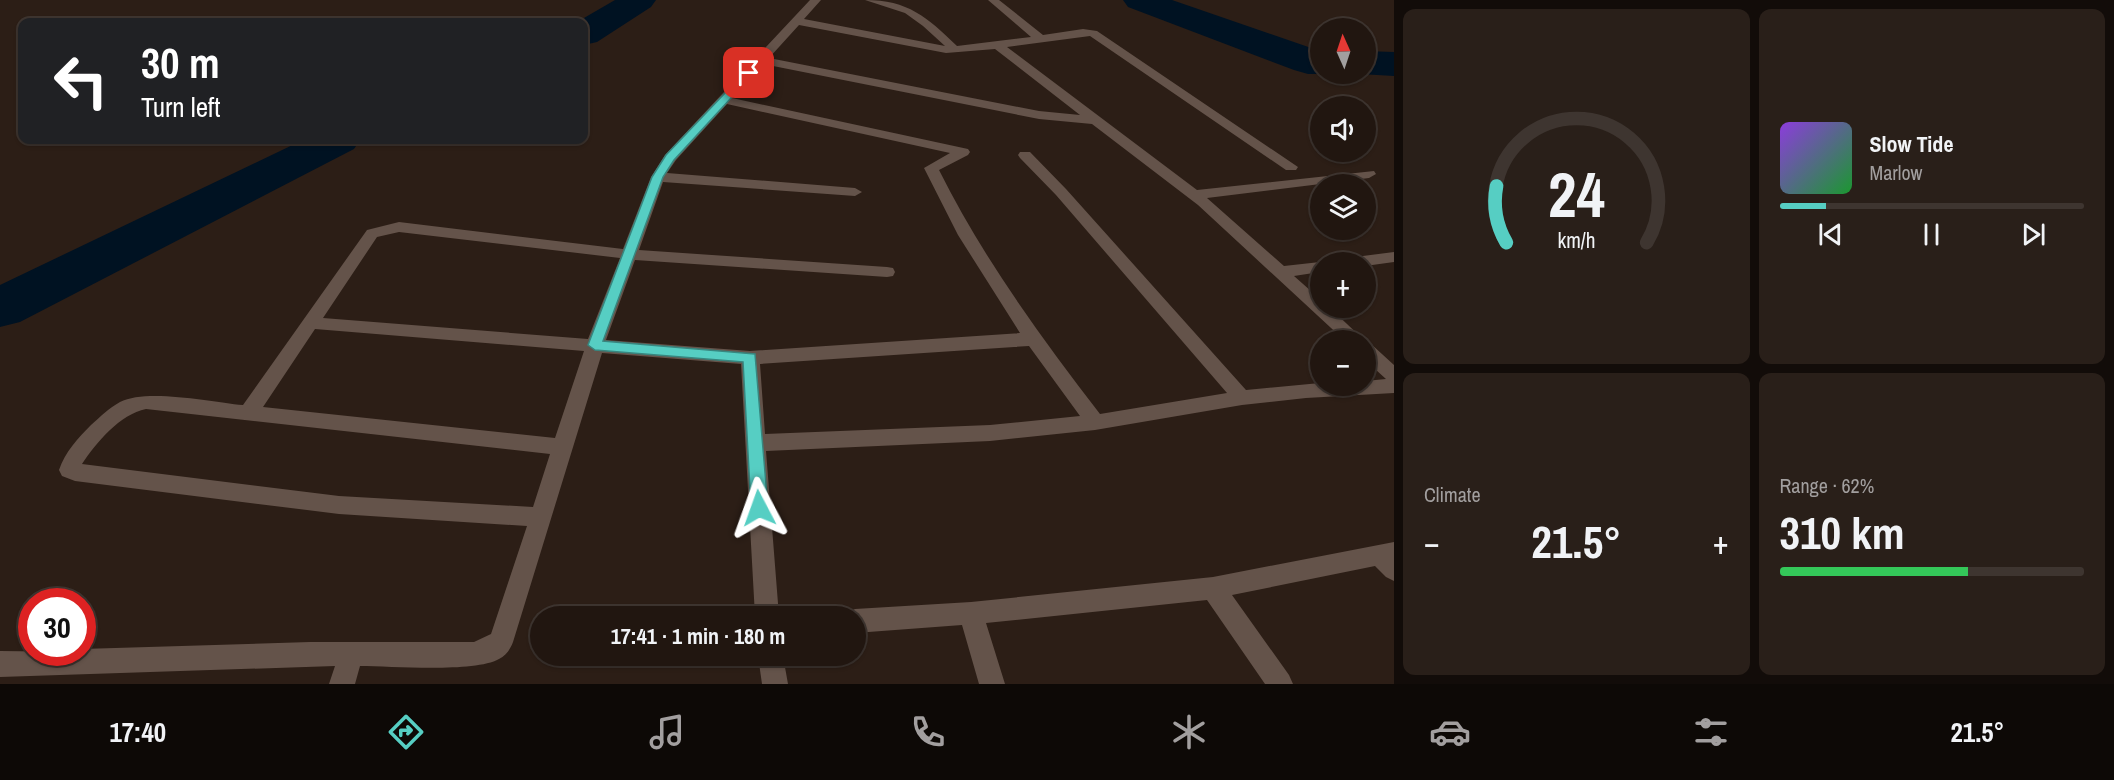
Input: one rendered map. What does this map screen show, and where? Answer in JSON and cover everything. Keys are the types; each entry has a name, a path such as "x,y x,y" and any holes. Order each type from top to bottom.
{"street":[{"path":"0,664 310,654 474,654 490,650 501,642 595,345 657,177 670,158 816,0"},
{"path":"870,0 893,3 920,16 954,50"},
{"path":"993,0 1041,39"},
{"path":"795,21 910,45 954,50 1083,32 1095,34 1291,167"},
{"path":"997,45 1193,195 1282,272 1344,330"},
{"path":"761,60 1039,115 1096,120"},
{"path":"725,100 963,152 931,168 946,201 1032,339 1095,422"},
{"path":"1024,155 1062,192 1242,398"},
{"path":"657,177 855,192"},
{"path":"1193,195 1310,181"},
{"path":"249,412 372,233 386,228 399,227 627,254 887,272"},
{"path":"1376,259 1394,257"},
{"path":"1282,272 1310,268"},
{"path":"312,323 750,358 1032,339"},
{"path":"750,358 766,606"},
{"path":"1376,359 1394,376"},
{"path":"755,443 990,433 1095,422 1242,398 1306,391 1394,386"},
{"path":"540,517 339,505 69,470 76,455 127,407 156,402 562,447"},
{"path":"866,620 971,613 1213,588 1389,559"},
{"path":"1213,588 1280,684"},
{"path":"971,613 992,684"},
{"path":"342,684 351,655"},
{"path":"772,666 775,684"}],"waterway":[{"path":"588,32 639,0"},
{"path":"1140,0 1310,62"},
{"path":"1376,63 1394,64"},
{"path":"0,308 330,144"}],"route":[{"path":"749,73 670,158 657,177 595,345 750,358 759,508"}]}
